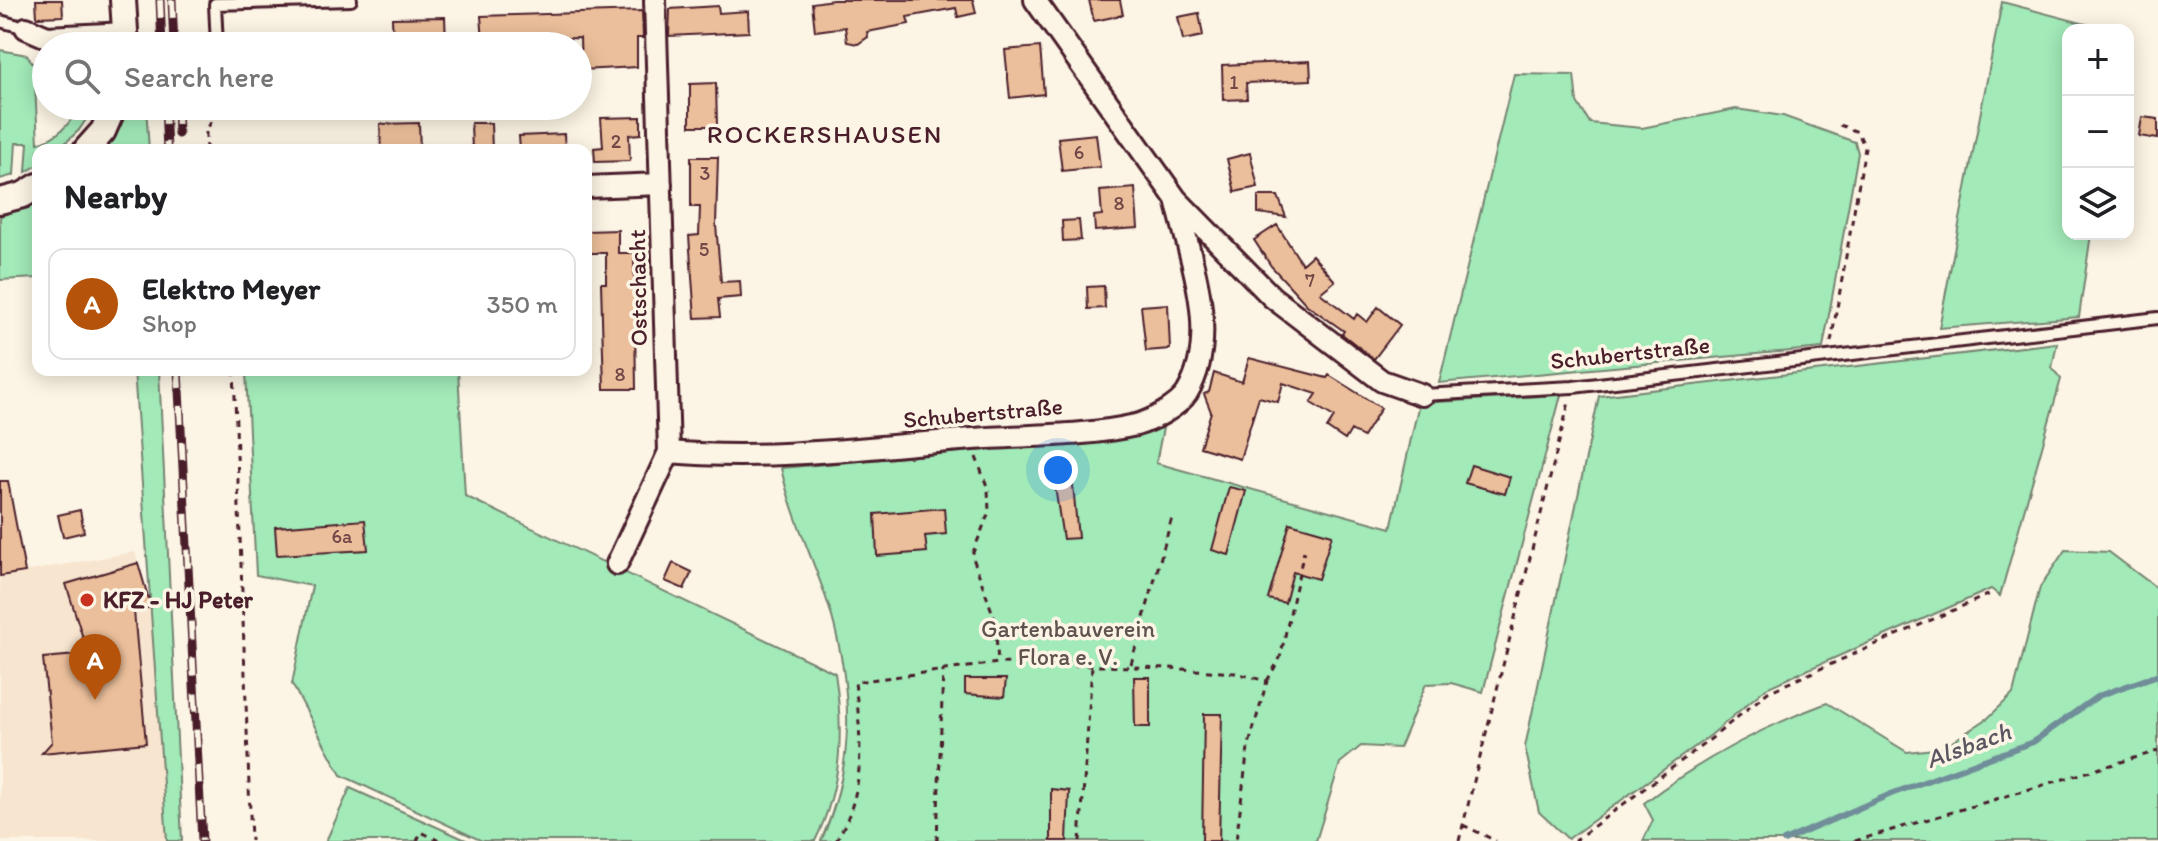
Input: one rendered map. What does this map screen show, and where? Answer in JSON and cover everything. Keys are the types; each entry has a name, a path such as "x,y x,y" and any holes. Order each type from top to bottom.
{"street":[{"path":"123,0 126,32"},
{"name":"Ostschacht","path":"617,564 669,452 655,0"},
{"name":"Schubertstraße","path":"1035,0 1176,199 1272,297 1337,350 1382,381 1422,395"},
{"path":"26,28 35,32"},
{"path":"91,144 108,120"},
{"path":"592,187 661,184"},
{"path":"0,201 32,190"},
{"name":"Schubertstraße","path":"669,452 718,457 786,456 1138,425 1185,397 1203,357 1202,329 1176,199"}],"lane":[{"path":"216,32 215,4 351,0"},
{"path":"0,21 26,28"},
{"name":"Schubertstraße","path":"1422,395 1573,387 2158,318"}],"path":[{"path":"206,144 206,131 212,120"},
{"path":"1828,357 1865,148 1858,132 1837,124"},
{"path":"234,376 251,841"},
{"path":"1459,841 1566,418"},
{"path":"974,439 977,466 990,500 987,525 972,555 995,620 998,663"},
{"path":"1131,666 1173,514"},
{"path":"1236,841 1248,748 1267,681 1280,658 1304,551"},
{"path":"1574,841 1768,692 1990,594"},
{"path":"836,841 857,791 862,743 855,682 998,663 1131,666 1235,673 1267,681"},
{"path":"1080,841 1092,666"},
{"path":"937,841 943,670"},
{"path":"1855,841 2158,751"},
{"path":"1463,825 1496,841"},
{"path":"417,841 421,832 440,841"}],"shaded area":[{"path":"135,552 151,607 167,841 0,841 0,576"}],"green space":[{"path":"2002,2 2085,24 2062,24 2062,240 2090,240 2079,317 1939,328"},
{"path":"0,50 27,55 32,62 32,120 37,120 38,143 52,137 71,120 86,120 64,144 32,144 32,168 26,172 28,143 16,143 14,175 0,179"},
{"path":"1514,74 1574,75 1577,102 1590,123 1642,128 1736,109 1783,116 1855,142 1858,153 1823,348 1439,383"},
{"path":"123,120 147,120 149,144 110,144"},
{"path":"32,205 32,278 0,280 0,216"},
{"path":"2057,343 2052,368 2061,379 2000,596 1991,589 1766,688 1711,735 1568,839 1539,812 1525,747 1599,396"},
{"path":"134,376 159,376 182,841 167,841"},
{"path":"246,376 458,376 465,496 835,673 840,738 836,779 815,841 482,841 341,775 292,684 312,586 256,575"},
{"name":"Gartenbauverein Flora e. V.","path":"1561,395 1483,692 1451,683 1426,684 1399,748 1361,746 1340,763 1316,841 821,841 840,785 845,757 844,671 831,613 791,505 781,468 1098,440 1163,428 1156,463 1391,528 1419,403"},
{"path":"2065,550 2109,552 2158,589 2158,841 1643,841 1653,820 1644,803 1732,746 1827,703 1907,752 1943,748 1988,718 2013,694 2040,587"},
{"path":"350,788 468,841 326,841"}],"building":[{"path":"36,0 62,0 63,16 37,17"},
{"path":"833,0 973,0 976,13 958,17 956,8 907,17 909,24 867,32 868,37 858,44 847,42 845,27 815,31 812,3"},
{"path":"1089,0 1120,0 1123,15 1094,21"},
{"path":"718,6 719,13 748,11 749,32 669,36 670,9"},
{"path":"642,11 643,38 637,38 637,67 592,69 592,32 482,32 481,16"},
{"path":"1199,13 1203,36 1183,40 1178,17"},
{"path":"445,17 446,32 392,32 392,18"},
{"path":"1040,47 1044,94 1010,98 1005,50"},
{"path":"1310,61 1311,80 1246,83 1247,99 1223,100 1222,65"},
{"path":"716,83 717,126 690,126 690,84"},
{"path":"641,117 641,134 629,135 630,161 595,162 594,148 603,147 601,118"},
{"path":"2142,117 2158,119 2158,139 2139,136"},
{"path":"419,123 420,144 381,144 380,124"},
{"path":"471,123 491,123 492,144 472,144"},
{"path":"564,134 565,144 520,144 519,136"},
{"path":"1096,134 1100,167 1062,171 1058,138"},
{"path":"1250,153 1258,187 1235,192 1227,159"},
{"path":"691,157 718,157 716,225 721,282 740,281 741,297 718,299 720,317 695,318 689,236 699,235 700,207 691,207"},
{"path":"1135,188 1138,228 1095,231 1094,216 1102,215 1100,191"},
{"path":"1258,196 1278,196 1286,217 1258,213"},
{"path":"1079,220 1081,240 1063,241 1062,221"},
{"path":"1277,225 1302,264 1312,255 1335,281 1320,293 1354,319 1357,314 1367,322 1378,307 1400,325 1374,359 1342,334 1344,331 1307,305 1271,266 1254,240"},
{"path":"618,230 618,253 634,253 636,389 604,389 601,283 606,283 606,253 592,253 592,231"},
{"path":"1104,286 1105,308 1088,309 1087,287"},
{"path":"1168,304 1170,349 1146,351 1141,306"},
{"path":"1249,358 1327,378 1329,375 1381,408 1363,437 1351,430 1345,440 1327,428 1334,417 1311,403 1317,394 1283,383 1278,402 1259,397 1240,459 1200,447 1211,412 1204,394 1209,392 1214,373 1242,382"},
{"path":"1471,465 1510,477 1505,494 1465,483"},
{"path":"0,481 8,481 25,572 0,576"},
{"path":"1073,485 1078,538 1063,539 1055,487"},
{"path":"1229,487 1246,491 1229,555 1212,550"},
{"path":"944,508 946,534 925,536 927,552 877,556 875,514"},
{"path":"80,510 84,532 63,537 58,515"},
{"path":"365,520 368,550 277,555 275,527"},
{"path":"1290,523 1332,535 1318,579 1293,572 1285,603 1268,599"},
{"path":"138,563 151,607 134,611 146,743 42,753 52,742 43,658 88,654 66,584"},
{"path":"673,563 692,572 684,589 665,581"},
{"path":"1134,677 1150,677 1150,727 1135,727"},
{"path":"965,679 1006,679 1004,697 965,694"},
{"path":"1204,714 1222,714 1219,841 1202,841"},
{"path":"1051,789 1069,791 1067,841 1051,841"}],"waterway":[{"name":"Alsbach","path":"1784,841 1891,794 2033,742 2098,696 2158,675"}],"railway":[{"path":"160,0 161,32"},
{"path":"172,0 173,32"},
{"path":"166,120 167,144"},
{"path":"178,120 178,134"},
{"path":"178,376 202,841"}],"place":[{"name":"KFZ - HJ Peter","path":"87,600"},
{"name":"Elektro Meyer","path":"95,700"}],"district":[{"name":"ROCKERSHAUSEN","path":"825,134"}]}
